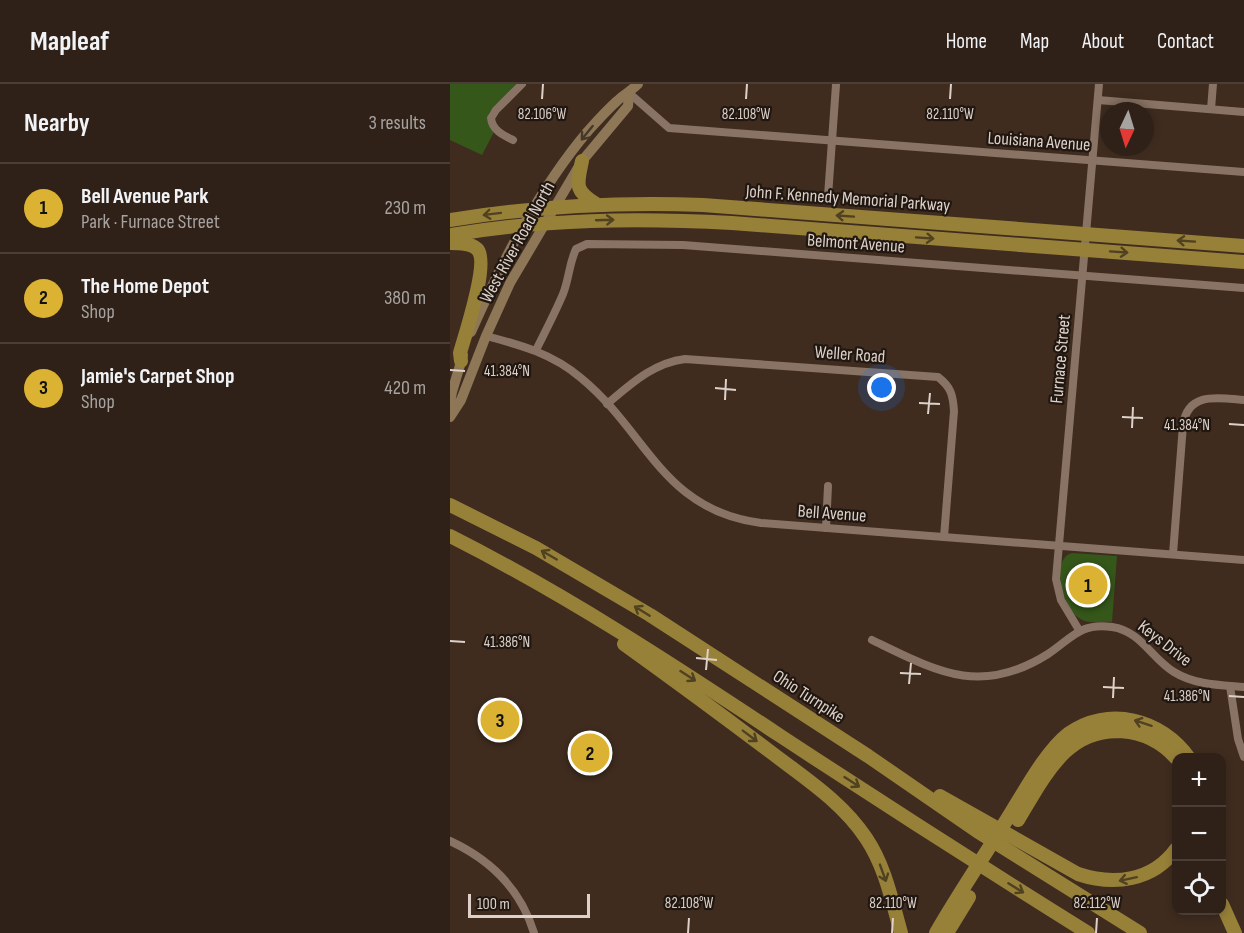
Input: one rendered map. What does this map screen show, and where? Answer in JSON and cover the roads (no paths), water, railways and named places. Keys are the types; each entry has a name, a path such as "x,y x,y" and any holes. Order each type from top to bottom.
{"highway":[{"path":"582,161 577,184 582,195 596,204"},
{"name":"John F. Kennedy Memorial Parkway","path":"450,220 534,208 647,203 704,205 1244,246"},
{"name":"John F. Kennedy Memorial Parkway","path":"450,235 525,225 623,219 674,220 1244,262"},
{"path":"450,243 471,245 478,249 481,255 480,272 460,353 461,361"},
{"name":"Ohio Turnpike","path":"450,505 511,534 600,584 868,756 977,831 1140,933"},
{"path":"450,536 620,631 951,847 1088,933"},
{"path":"476,549 620,641 825,793 856,824 875,854 887,885 900,933"},
{"path":"936,933 968,891 1057,746 1066,736 1090,723 1125,718 1159,729 1185,753"},
{"path":"1023,803 1067,750 1097,734 1116,731 1137,733 1163,745 1172,754"},
{"path":"868,756 1078,874 1092,879 1113,881 1135,878 1164,863 1172,854"},
{"path":"947,933 968,891"},
{"path":"1226,914 1235,933"}],"street":[{"path":"513,140 493,125 491,118 522,84"},
{"name":"West River Road North","path":"450,404 461,361 488,294 534,208 588,132 618,99 638,84"},
{"name":"Furnace Street","path":"1079,630 1060,600 1056,579 1099,84"},
{"path":"1211,109 1213,84"},
{"path":"828,196 836,85"},
{"name":"West River Road North","path":"450,417 461,400 510,283 582,161 628,106 629,93"},
{"name":"Louisiana Avenue","path":"629,93 669,128 1244,172"},
{"path":"1098,100 1244,112"},
{"name":"Belmont Avenue","path":"536,350 567,283 569,263 576,249 587,244 683,245 1244,288"},
{"name":"Bell Avenue","path":"486,336 536,350 570,370 594,389 673,482 701,504 723,515 747,521 825,528 1244,560"},
{"name":"Weller Road","path":"607,404 650,370 685,358 938,377 948,384 951,390 954,411 944,537"},
{"path":"1173,554 1183,425 1186,412 1197,401 1204,398 1244,400"},
{"path":"825,528 828,486"},
{"name":"Keys Drive","path":"1079,630 1112,627 1128,631 1142,640 1166,666 1183,677 1203,683 1244,687"},
{"path":"872,640 939,671 958,676 978,676 1013,670 1037,660 1079,630"},
{"path":"1230,686 1238,739 1244,757"},
{"path":"450,841 473,853 498,872 511,886 526,909 534,933"}],"place":[{"name":"Bell Avenue Park","path":"1088,585"},
{"name":"Jamie's Carpet Shop","path":"500,720"},
{"name":"The Home Depot","path":"590,753"}]}
